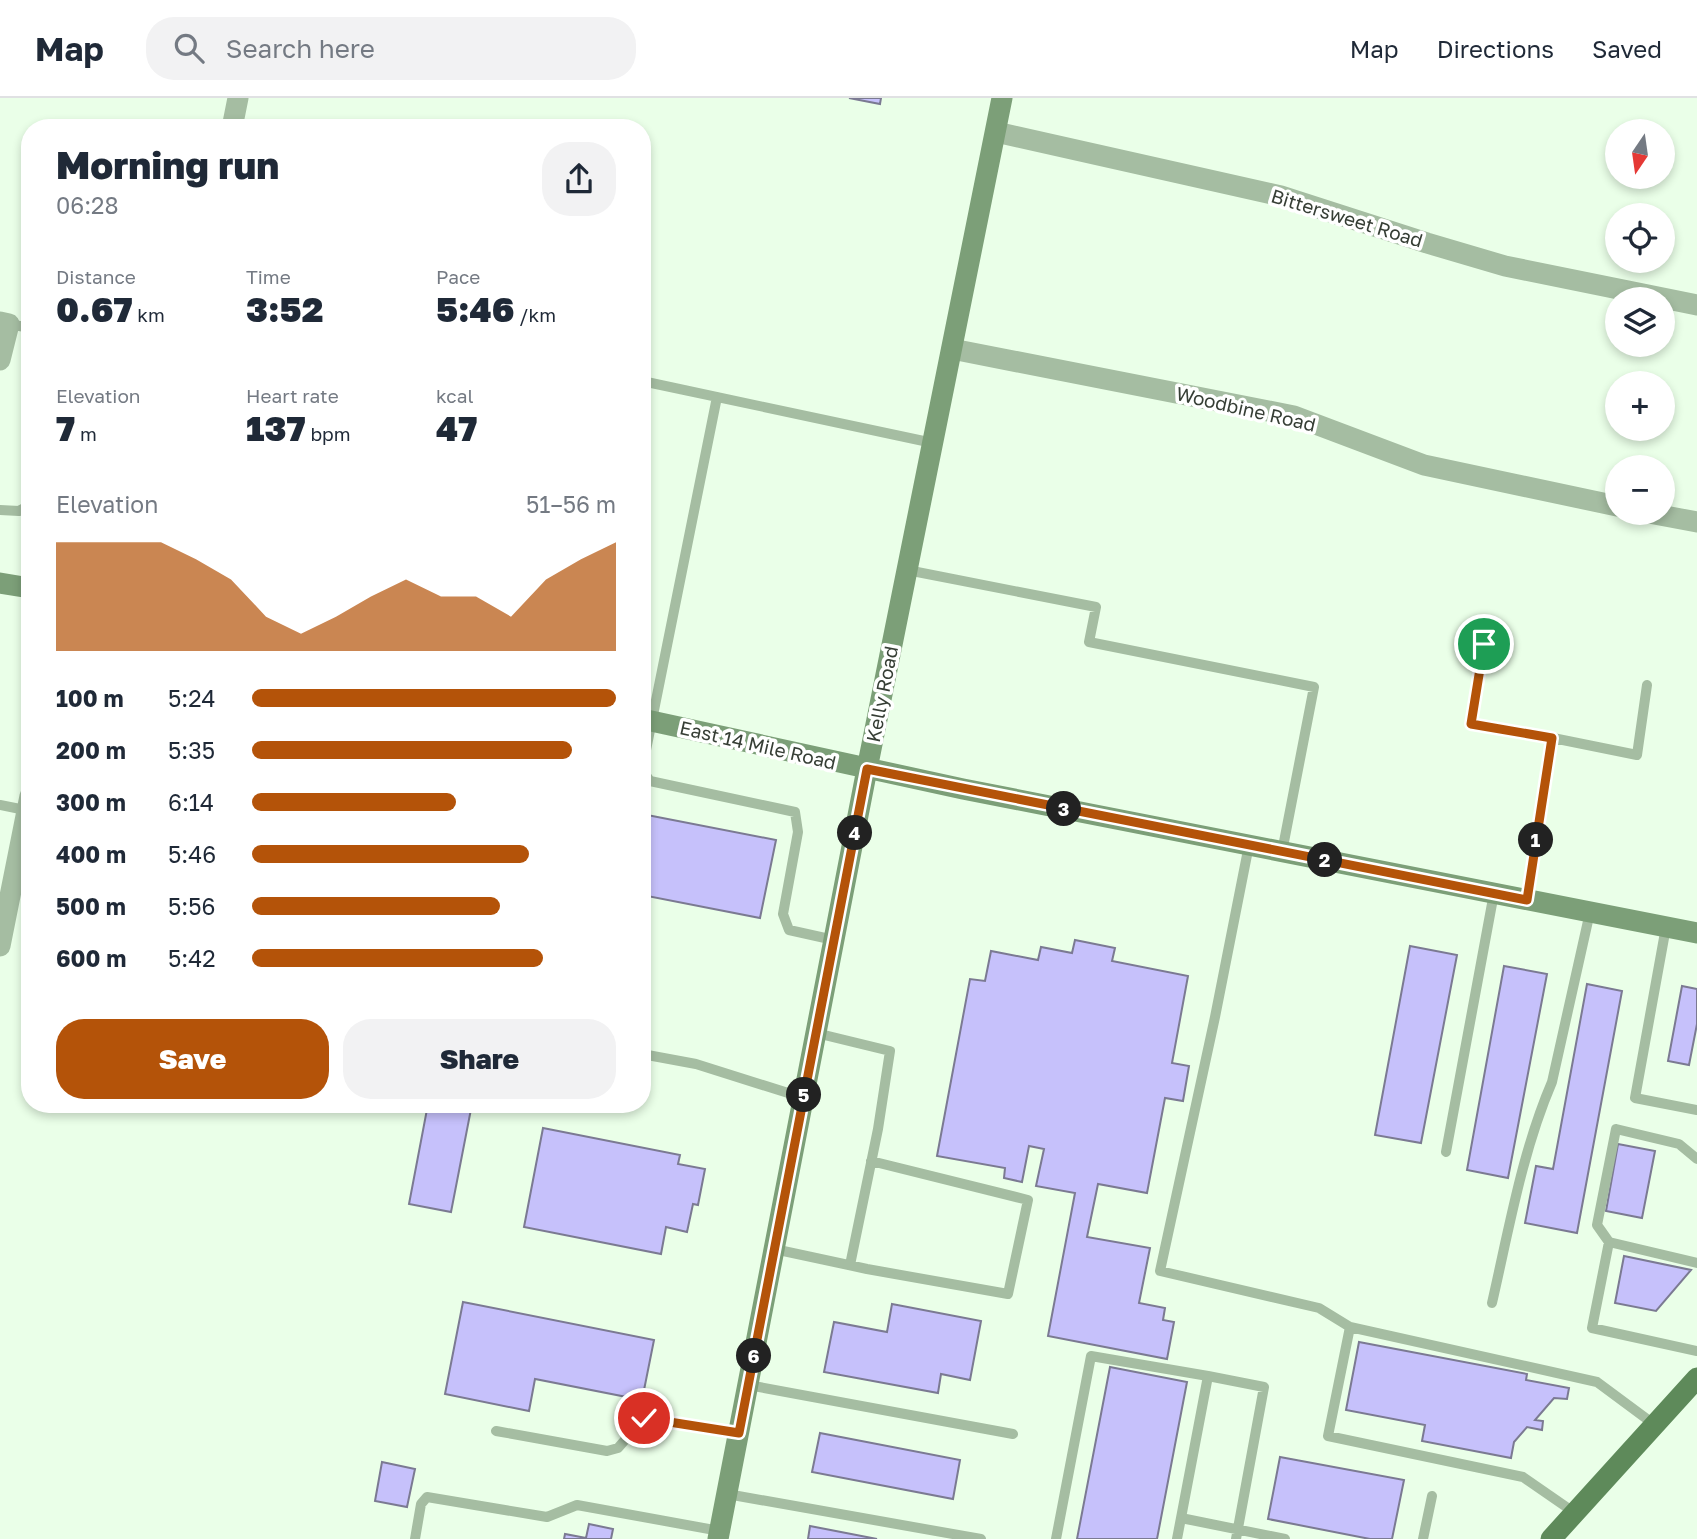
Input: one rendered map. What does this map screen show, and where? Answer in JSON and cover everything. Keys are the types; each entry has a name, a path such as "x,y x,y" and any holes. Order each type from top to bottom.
{"main road":[{"path":"1551,1539 1697,1378"}],"street":[{"path":"234,119 238,98"},
{"name":"Kelly Road","path":"719,1535 867,769 1002,98"},
{"name":"Bittersweet Road","path":"996,132 1282,196 1505,266 1697,305"},
{"path":"0,360 13,325"},
{"name":"Woodbine Road","path":"952,349 1294,416 1424,465 1605,503"},
{"path":"1675,518 1697,523"},
{"path":"0,583 21,586"},
{"name":"East 14 Mile Road","path":"651,721 867,769 1697,933"},
{"path":"0,946 21,845"}],"lane":[{"path":"651,383 933,443"},
{"path":"651,702 717,397"},
{"path":"0,510 21,510"},
{"path":"907,570 1096,607 1089,642 1314,687 1282,852"},
{"path":"1484,644 1471,724 1637,755 1647,685"},
{"path":"1527,900 1552,738"},
{"path":"651,780 795,813 798,832 783,914 789,930 834,940"},
{"path":"0,805 21,806"},
{"path":"1249,845 1160,1271 1319,1308 1350,1327 1597,1382 1655,1424"},
{"path":"1446,1152 1494,893"},
{"path":"1492,1303 1518,1189 1552,1082 1590,912"},
{"path":"1666,927 1635,1098 1697,1110"},
{"path":"816,1033 890,1051 872,1161 850,1265"},
{"path":"651,1056 696,1064 804,1098"},
{"path":"1697,1159 1679,1144 1616,1129 1597,1225 1609,1242 1697,1263"},
{"path":"774,1250 1008,1294 1028,1200 872,1161"},
{"path":"1609,1242 1592,1328 1697,1351"},
{"path":"1350,1327 1328,1436 1522,1476 1575,1513"},
{"path":"1056,1539 1091,1356 1264,1387 1237,1534"},
{"path":"1177,1539 1208,1376"},
{"path":"748,1385 1013,1434"},
{"path":"496,1431 607,1451 618,1448 644,1418 739,1433"},
{"path":"727,1494 981,1539"},
{"path":"1423,1539 1432,1496"},
{"path":"415,1539 421,1504 427,1497 547,1517 577,1505 719,1535"},
{"path":"1181,1518 1237,1534 1285,1539"}],"building":[{"path":"849,98 881,98 880,104"},
{"path":"651,816 776,840 760,918 651,897"},
{"path":"1075,940 1115,948 1112,961 1188,976 1172,1063 1189,1066 1183,1101 1165,1098 1147,1193 1098,1184 1087,1237 1150,1248 1139,1303 1165,1308 1163,1320 1174,1322 1167,1359 1048,1336 1075,1193 1036,1186 1044,1149 1029,1146 1022,1182 1004,1178 1005,1168 937,1156 970,979 985,981 991,951 1038,960 1041,947 1072,953"},
{"path":"1410,946 1457,955 1421,1143 1375,1135"},
{"path":"1504,966 1547,974 1508,1178 1467,1170"},
{"path":"1587,984 1622,991 1577,1233 1525,1223 1536,1166 1553,1169"},
{"path":"1682,986 1697,989 1697,1024 1689,1065 1668,1061"},
{"path":"426,1113 470,1113 451,1212 409,1204"},
{"path":"543,1128 680,1155 678,1164 705,1169 698,1205 693,1204 687,1232 666,1227 661,1254 524,1227"},
{"path":"1618,1144 1655,1151 1642,1218 1606,1211"},
{"path":"1624,1256 1691,1270 1656,1311 1615,1303"},
{"path":"463,1302 654,1340 642,1400 535,1379 529,1411 445,1394"},
{"path":"892,1304 981,1321 970,1380 941,1374 938,1393 824,1372 834,1322 887,1332"},
{"path":"1359,1342 1527,1374 1526,1380 1569,1388 1567,1399 1554,1398 1535,1420 1543,1421 1542,1430 1527,1427 1514,1442 1511,1458 1422,1441 1425,1425 1346,1410"},
{"path":"1110,1367 1187,1382 1157,1539 1077,1539"},
{"path":"820,1433 960,1460 953,1499 812,1472"},
{"path":"1280,1457 1404,1480 1392,1539 1370,1539 1268,1519"},
{"path":"382,1462 415,1469 407,1507 375,1501"},
{"path":"589,1524 613,1529 611,1539 564,1539 565,1534 586,1538"},
{"path":"810,1526 877,1539 808,1539"}],"route":[{"path":"644,1418 739,1433 867,769 1527,900 1552,738 1471,724 1484,644"}]}
